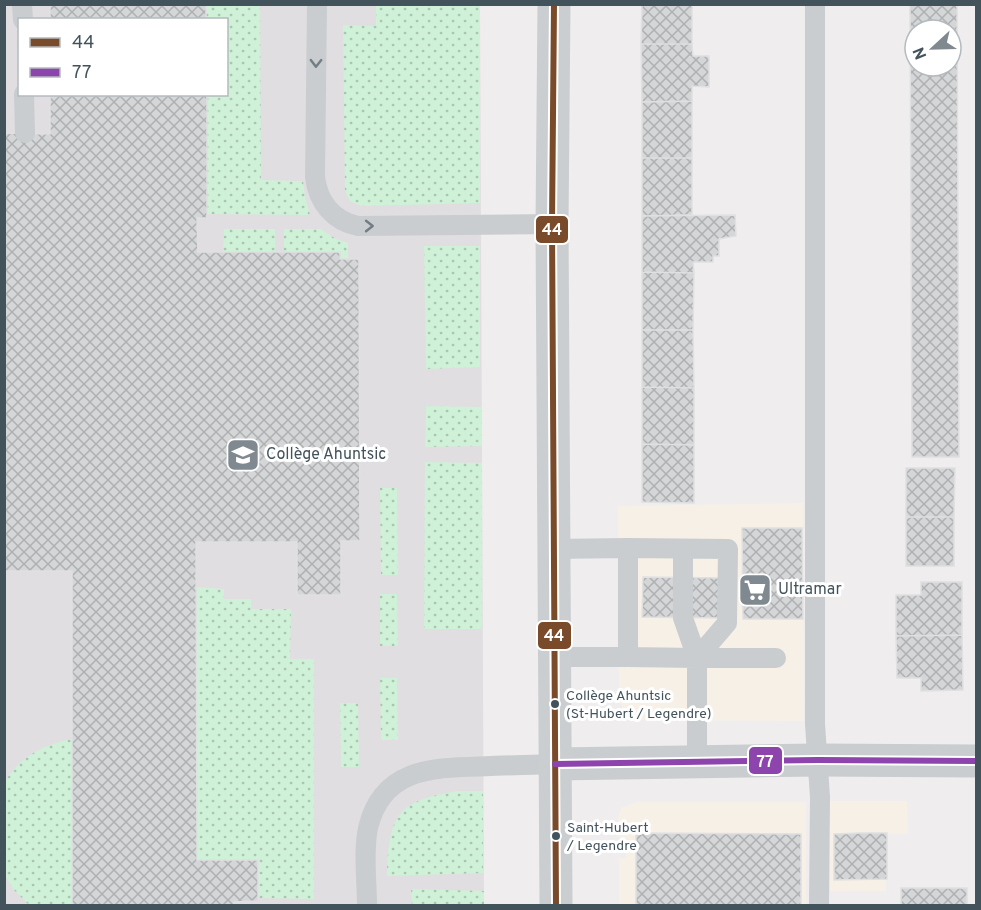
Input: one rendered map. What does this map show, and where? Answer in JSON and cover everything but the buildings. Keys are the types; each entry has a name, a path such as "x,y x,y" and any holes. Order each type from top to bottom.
{"main road":[{"path":"554,4 552,224 556,906"}],"street":[{"path":"555,764 818,760 976,761"}],"lane":[{"path":"317,4 315,177 324,204 340,220 358,225 552,224"},
{"path":"815,4 815,724 820,797 819,906"},
{"path":"24,96 25,133"},
{"path":"628,548 628,657"},
{"path":"553,549 728,549 727,623 697,657"},
{"path":"683,549 683,618 697,657 697,762"},
{"path":"554,657 776,658"},
{"path":"367,906 368,829 376,806 402,779 426,769 555,764"}],"shaded area":[{"name":"Collège Ahuntsic","path":"5,5 480,5 484,905 5,906"},
{"path":"803,503 804,721 630,720 619,702 618,506"},
{"path":"829,801 907,801 908,834 887,834 886,891 830,891"},
{"path":"637,802 806,802 806,905 619,905 619,858 626,858 626,838 618,837 618,817 621,808"}],"green space":[{"path":"206,5 260,5 261,180 303,181 310,215 207,214 206,96 228,96 228,18 206,18"},
{"path":"376,5 480,5 480,203 361,206 350,201 345,191 343,25 376,26"},
{"path":"224,229 275,229 275,253 223,252"},
{"path":"284,229 321,229 336,239 348,243 348,259 284,252"},
{"path":"424,246 480,246 480,367 426,369"},
{"path":"426,406 482,407 482,446 425,447"},
{"path":"425,462 482,463 482,629 424,629"},
{"path":"380,488 397,488 398,575 381,575"},
{"path":"196,587 224,589 224,599 251,599 251,609 291,609 290,659 314,659 314,899 258,898 257,860 197,860"},
{"path":"380,594 397,594 398,646 380,646"},
{"path":"380,678 397,678 398,740 381,740"},
{"path":"340,703 358,703 359,767 341,767"},
{"path":"72,739 72,905 29,905 13,889 5,875 5,782 17,765 33,753 52,744"},
{"path":"458,791 483,791 483,873 387,876 390,838 400,814 421,800"},
{"path":"411,889 484,891 484,905 412,905"}],"transit line":[{"name":"44","path":"554,4 552,224 556,906"},
{"name":"77","path":"555,764 818,760 976,761"}],"place":[{"name":"Collège Ahuntsic","path":"243,455"},
{"name":"Ultramar","path":"755,590"},
{"name":"Collège Ahuntsic (St-Hubert / Legendre)","path":"555,704"},
{"name":"Saint-Hubert / Legendre","path":"556,836"}]}
